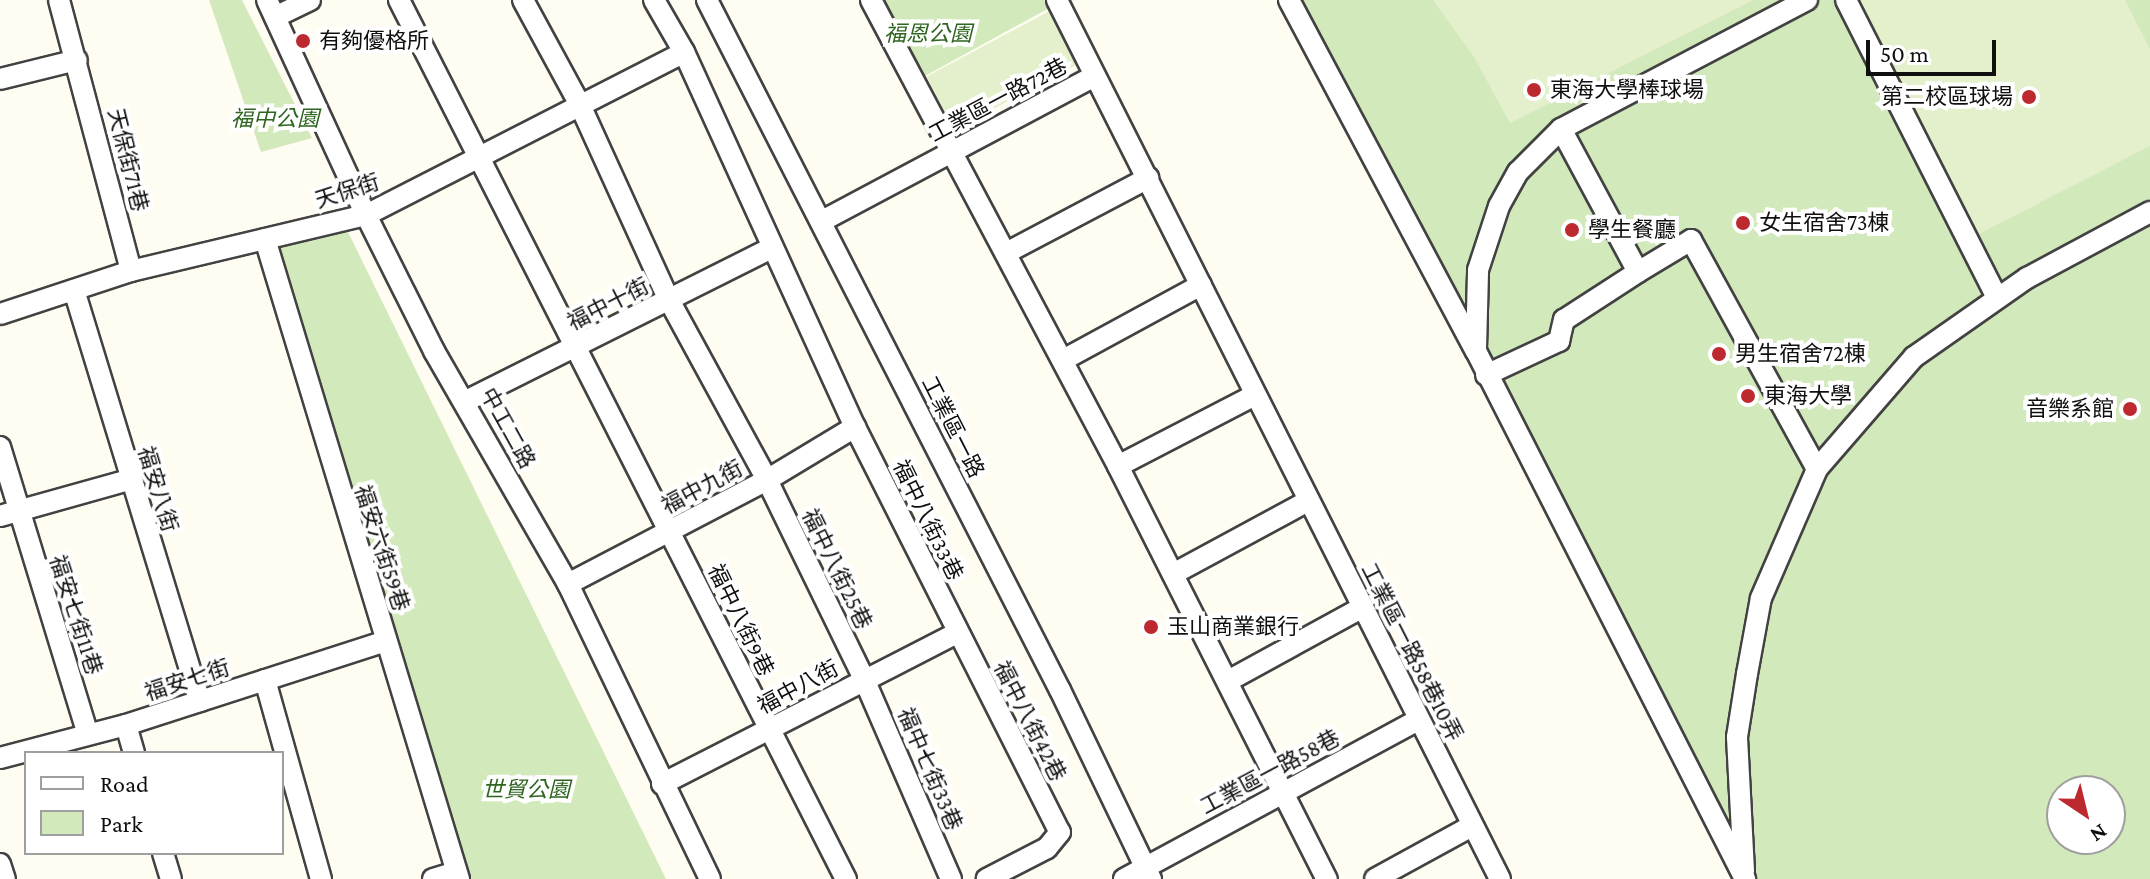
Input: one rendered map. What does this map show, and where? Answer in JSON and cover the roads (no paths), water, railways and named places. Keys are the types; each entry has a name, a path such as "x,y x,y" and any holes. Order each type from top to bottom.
{"street":[{"name":"天保街71巷","path":"59,0 131,271"},
{"path":"271,8 310,0"},
{"name":"福中八街9巷","path":"399,0 672,530 768,731 846,879"},
{"name":"福中八街25巷","path":"523,0 580,105 669,300 767,480 864,679"},
{"name":"福中八街33巷","path":"654,0 684,52 770,249 957,633"},
{"name":"工業區一路","path":"707,0 822,221 1148,874"},
{"path":"871,0 1118,466 1285,790 1327,879"},
{"path":"1057,0 1095,76"},
{"path":"1289,0 1476,351 1744,879"},
{"path":"1476,351 1478,270 1499,206 1518,172 1561,129 1807,0"},
{"path":"1846,0 1997,297"},
{"name":"中工二路","path":"271,8 366,215 568,584 710,879"},
{"name":"天保街","path":"0,314 131,271 366,215 480,160 684,52"},
{"path":"0,79 77,60"},
{"name":"工業區一路72巷","path":"822,221 1095,76 1201,285"},
{"path":"1561,129 1638,272"},
{"path":"1006,253 1148,178"},
{"path":"1744,879 1737,737 1747,674 1761,598 1817,469 1914,357 1997,297 2150,212"},
{"name":"福安六街59巷","path":"265,239 457,875"},
{"path":"1486,375 1559,341 1564,320 1691,240 1817,469"},
{"name":"福中十街","path":"466,401 770,249"},
{"path":"1063,360 1201,285"},
{"name":"工業區一路58巷10弄","path":"1201,285 1500,879"},
{"name":"福安八街","path":"74,290 129,480 200,701"},
{"path":"1118,466 1255,395"},
{"name":"福中九街","path":"568,584 767,480 855,427"},
{"name":"福安七街11巷","path":"0,447 9,514 88,734"},
{"path":"9,514 129,480"},
{"path":"1173,574 1308,501"},
{"path":"1228,681 1363,607"},
{"name":"福中八街","path":"662,784 957,633"},
{"name":"福中八街42巷","path":"957,633 1060,832 1047,848 987,879"},
{"name":"福安七街","path":"26,751 126,725 386,641"},
{"name":"福中七街33巷","path":"864,679 951,879"},
{"path":"265,680 321,879"},
{"name":"工業區一路58巷","path":"1124,879 1148,874 1285,790 1418,720"},
{"path":"126,725 133,751"},
{"name":"福安七街","path":"0,758 24,751"},
{"path":"1375,879 1472,826"},
{"path":"164,855 171,879"},
{"path":"0,864 5,879"},
{"path":"433,879 457,875"}],"place":[{"name":"有夠優格所","path":"303,41"},
{"name":"東海大學棒球場","path":"1534,90"},
{"name":"第二校區球場","path":"2029,97"},
{"name":"女生宿舍73棟","path":"1743,223"},
{"name":"學生餐廳","path":"1572,230"},
{"name":"男生宿舍72棟","path":"1719,354"},
{"name":"東海大學","path":"1748,396"},
{"name":"音樂系館","path":"2130,409"},
{"name":"玉山商業銀行","path":"1151,627"}],"park label":[{"name":"福恩公園","path":"928,34"},
{"name":"福中公園","path":"275,119"},
{"name":"世貿公園","path":"526,790"}]}
